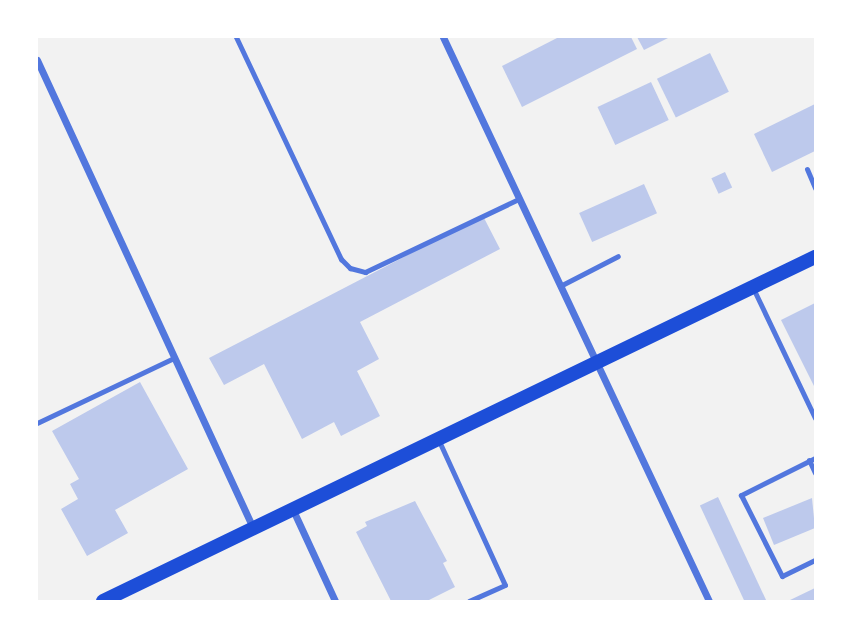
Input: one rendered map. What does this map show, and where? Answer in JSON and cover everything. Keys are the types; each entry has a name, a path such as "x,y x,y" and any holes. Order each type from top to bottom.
{"main road":[{"path":"103,601 596,360 815,257"}],"street":[{"path":"443,37 709,601"},
{"path":"37,60 253,528"},
{"path":"293,510 335,601"}],"lane":[{"path":"236,37 341,259 350,268 365,271 519,199"},
{"path":"807,170 815,188"},
{"path":"561,286 618,256"},
{"path":"753,288 815,418"},
{"path":"37,423 174,358"},
{"path":"438,438 505,584 469,601"},
{"path":"815,473 812,459 741,495 782,576 815,560"}],"building":[{"path":"559,37 631,37 637,49 522,107 502,66"},
{"path":"637,37 670,37 644,50"},
{"path":"710,53 729,92 676,118 657,79"},
{"path":"651,82 669,120 615,145 598,107"},
{"path":"815,104 815,151 772,172 754,134"},
{"path":"725,172 732,187 719,194 711,178"},
{"path":"644,184 657,213 592,242 579,213"},
{"path":"483,216 500,249 360,322 379,359 357,371 380,416 341,436 334,422 302,439 264,364 224,385 209,358"},
{"path":"815,303 815,388 781,320"},
{"path":"140,382 188,469 115,510 128,533 87,556 61,509 78,499 70,484 79,479 52,431"},
{"path":"718,497 766,601 744,601 700,505"},
{"path":"812,498 815,528 774,545 763,518"},
{"path":"415,501 447,561 443,563 455,587 427,601 391,601 356,532 367,526 365,522"},
{"path":"815,588 815,601 788,601"}]}
